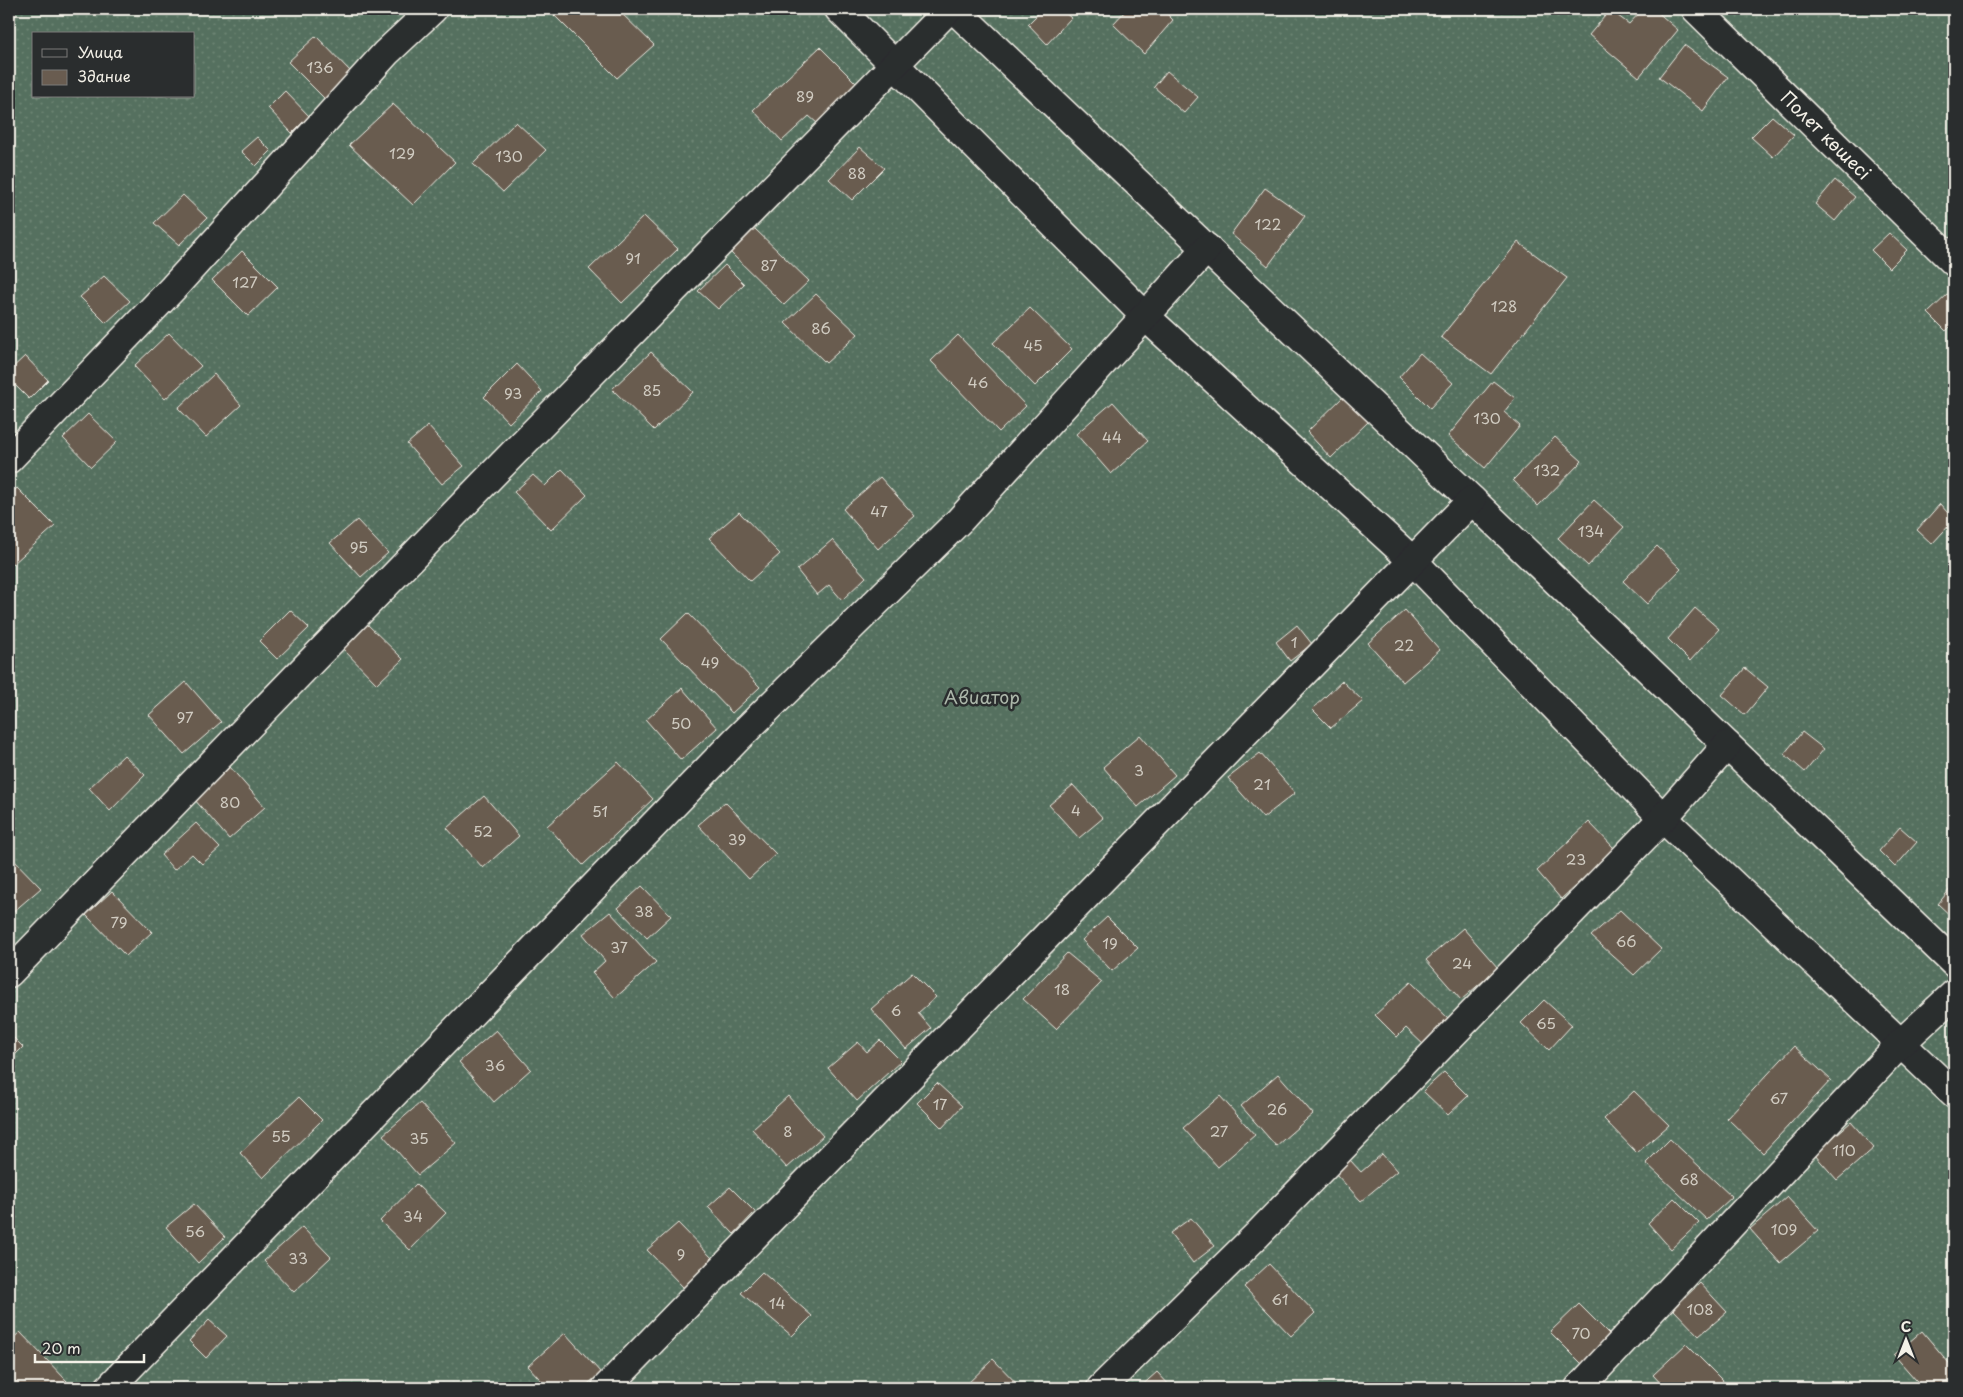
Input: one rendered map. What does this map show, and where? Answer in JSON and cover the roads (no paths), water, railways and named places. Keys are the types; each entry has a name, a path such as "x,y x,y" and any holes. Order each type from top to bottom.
{"street":[{"path":"9,459 174,288 386,53 433,9"},
{"path":"840,9 1146,317 1414,562 1663,818 1954,1094"},
{"path":"9,973 492,474 949,9"},
{"path":"954,9 1472,500 1954,963"},
{"name":"Полет көшесі","path":"1696,9 1954,262"},
{"path":"109,1388 736,740 960,520 1207,248"},
{"path":"606,1388 1414,562 1472,500"},
{"path":"1101,1388 1257,1235 1663,818 1727,745"},
{"path":"1579,1388 1900,1044 1954,994"}],"park label":[{"name":"Авиатор","path":"982,698"}]}
